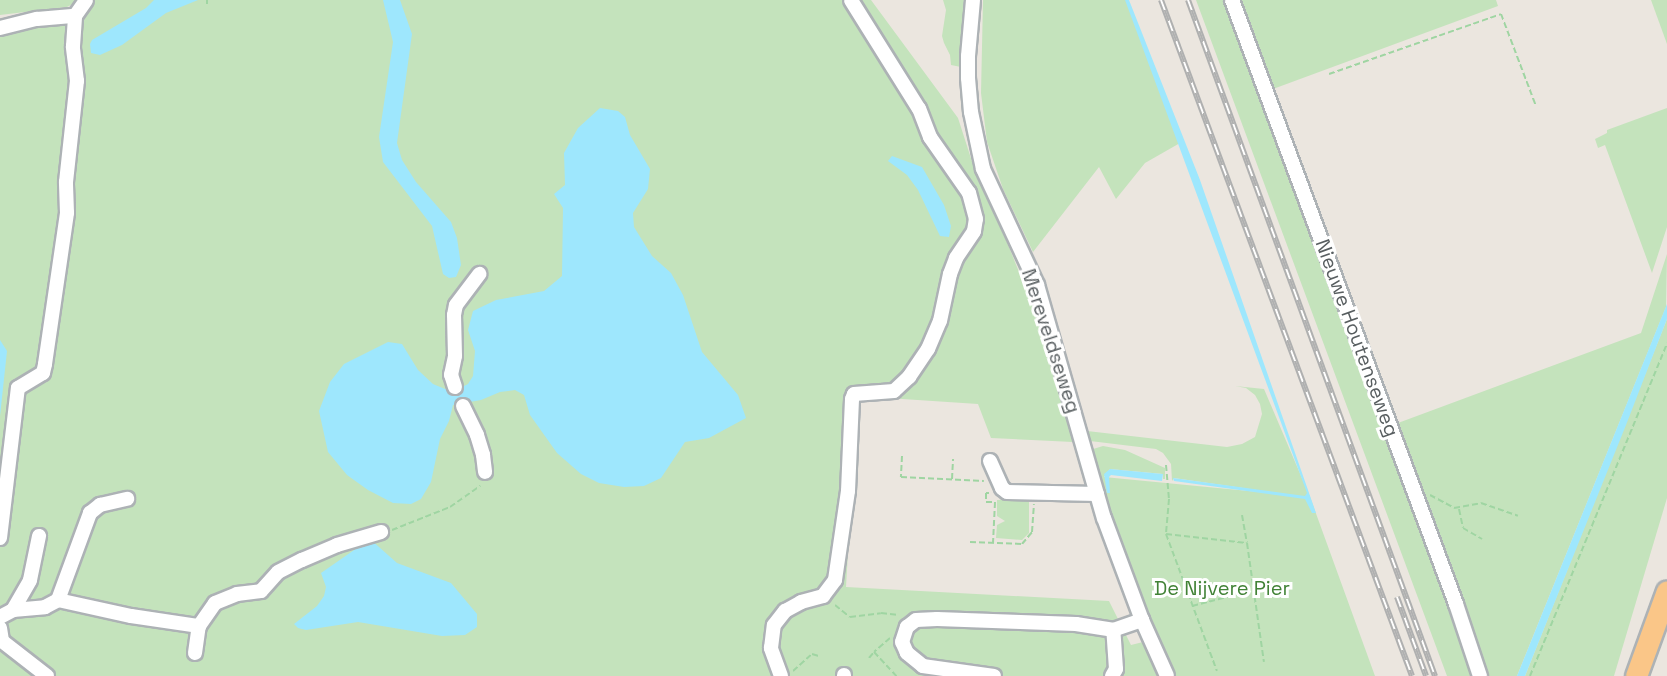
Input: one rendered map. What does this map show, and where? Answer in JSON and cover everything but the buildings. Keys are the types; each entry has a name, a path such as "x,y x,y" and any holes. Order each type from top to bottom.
{"highway":[{"path":"1636,676 1667,591"}],"street":[{"path":"0,538 18,388 43,372 67,213 66,182 76,81 73,46 75,16 86,0"},
{"path":"786,674 771,648 774,625 785,610 801,602 823,596 835,580 848,491 854,394 894,391 909,377 928,349 940,321 950,274 956,258 974,231 976,219 969,193 930,137 919,109 851,0"},
{"name":"Mereveldseweg","path":"973,0 968,78 971,112 984,169 1037,285 1097,494 1142,620 1167,676"},
{"name":"Nieuwe Houtenseweg","path":"1232,0 1416,495 1480,676"},
{"path":"0,28 37,19 75,16"},
{"path":"454,387 451,375 455,356 456,305 479,274"},
{"path":"463,406 477,435 485,472"},
{"path":"990,462 1003,489 1007,492 1097,494"},
{"path":"58,600 90,513 100,505 127,499"},
{"path":"195,653 199,626 214,603 237,594 261,591 278,572 302,560 337,545 381,532"},
{"path":"13,610 30,580 39,536"},
{"path":"0,617 13,610 45,607 58,600 131,616 199,626"},
{"path":"994,676 929,671 913,660 902,642 911,623 1076,624 1113,630 1142,620"},
{"path":"1112,676 1116,669 1113,630"},
{"path":"1,639 47,676"}],"path":[{"path":"1329,74 1501,14 1536,106"},
{"path":"1530,676 1667,343"},
{"path":"902,456 901,477 987,481 986,502 995,502 993,543"},
{"path":"952,479 953,459"},
{"path":"1167,465 1169,499 1166,534 1217,670"},
{"path":"381,532 403,527 450,507 483,483 485,472"},
{"path":"987,493 996,493 1003,489"},
{"path":"1416,495 1428,494 1450,507 1459,509 1481,503 1518,516"},
{"path":"970,542 1022,544 1029,539 1032,532 1034,508"},
{"path":"1459,509 1463,528 1482,539"},
{"path":"1242,515 1264,662"},
{"path":"1166,534 1247,543"},
{"path":"1192,606 1254,590"},
{"path":"823,596 850,617 881,613 911,623"},
{"path":"869,658 898,630 911,623"},
{"path":"874,652 896,676"},
{"path":"786,674 812,654 819,656"}],"green space":[{"path":"0,0 75,0 75,3 67,7 0,15"},
{"path":"76,0 871,0 958,118 977,177 979,173 1032,304 1073,442 991,438 978,404 857,396 846,587 1109,601 1131,645 1143,642 1157,676 0,676 0,25 75,7"},
{"path":"943,0 964,0 961,67 951,65 950,55 942,36 946,10"},
{"path":"983,0 1126,0 1180,143 1145,163 1116,199 1099,167 1033,252 1003,189 987,142 981,93"},
{"path":"1196,0 1228,0 1378,406 1377,414 1390,448 1396,454 1476,676 1447,676"},
{"path":"1239,0 1496,0 1498,6 1273,89"},
{"path":"1651,0 1667,0 1667,44"},
{"path":"1667,108 1667,227 1652,273 1605,145 1598,148 1595,139 1607,133 1607,130"},
{"path":"1667,254 1666,307 1517,676 1489,676 1398,423 1641,333"},
{"path":"1667,319 1667,498 1614,676 1525,676"},
{"name":"De Nijvere Pier","path":"1235,386 1264,389 1310,497 1375,676 1172,676 1112,533 1090,450 1103,446 1125,450 1165,468 1165,479 1163,479 1163,474 1110,469 1104,477 1291,495 1174,478 1172,481 1171,464 1163,453 1156,449 1090,441 1087,431 1227,447 1242,444 1255,437 1262,414 1255,395 1246,388"},
{"path":"1025,499 1029,502 1029,533 1022,540 996,538 997,525 1005,521 997,516 997,500"}],"water":[{"path":"154,0 198,0 166,13 122,45 100,55 91,53 92,40 146,8"},
{"path":"383,0 400,0 412,34 397,143 402,160 416,182 451,222 457,238 461,265 456,277 449,278 443,274 432,226 383,162 379,137 393,42"},
{"path":"1125,0 1129,0 1200,180 1316,513 1312,513 1305,499 1174,481 1173,478 1305,496 1307,493"},
{"path":"600,108 618,111 625,117 630,135 650,169 648,189 633,213 634,227 652,256 671,273 683,295 702,352 738,395 746,418 709,438 685,442 661,478 644,486 624,487 599,483 581,474 557,453 530,415 524,395 515,390 500,392 481,400 453,405 449,421 440,439 431,482 421,499 411,504 393,503 368,490 347,475 328,452 319,411 330,382 344,364 388,342 402,344 418,370 433,384 445,389 458,389 468,384 473,376 475,351 468,330 473,311 496,300 544,291 562,276 563,208 554,194 565,185 564,153 578,128"},
{"path":"892,156 922,167 944,205 951,226 949,237 940,236 918,190 907,175 888,161"},
{"path":"1667,304 1667,319 1525,676 1517,676"},
{"path":"0,340 7,351 0,416"},
{"path":"1110,469 1163,474 1162,481 1111,475 1109,477 1110,493 1107,493 1104,474"},
{"path":"370,539 397,563 451,583 477,614 477,627 465,635 442,636 358,622 306,630 298,628 294,624 317,606 324,596 326,587 321,573"}],"railway":[{"path":"1161,0 1412,676"},
{"path":"1188,0 1435,676"},
{"path":"1397,597 1426,676"}]}
